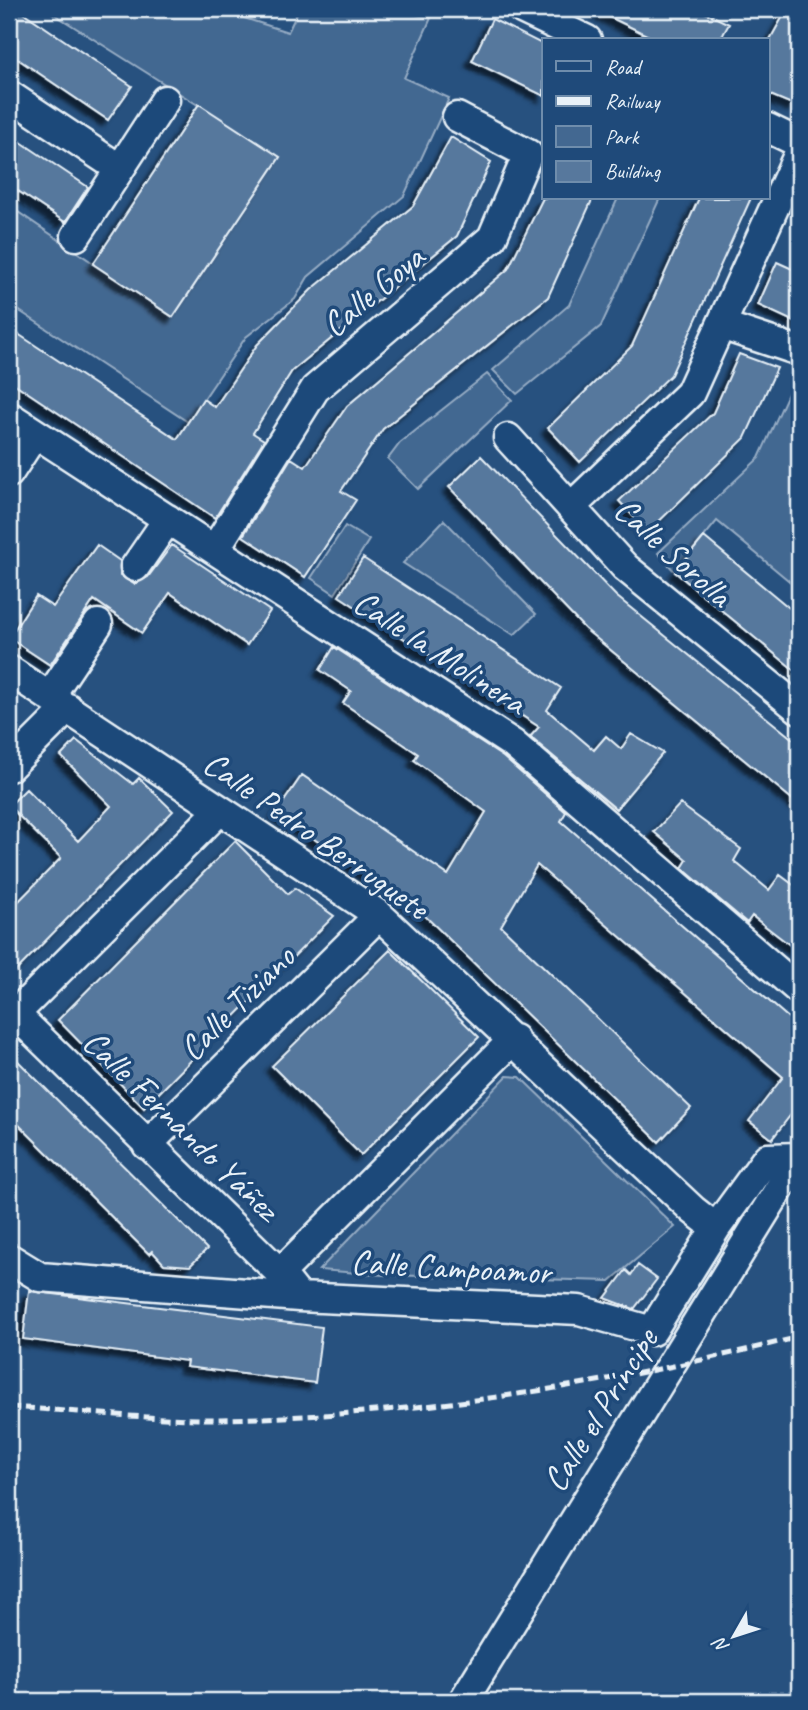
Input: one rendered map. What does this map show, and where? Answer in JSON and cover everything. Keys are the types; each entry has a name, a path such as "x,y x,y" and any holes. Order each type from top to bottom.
{"street":[{"path":"522,9 583,38"},
{"path":"9,95 120,169"},
{"path":"76,236 165,100"},
{"name":"Calle Goya","path":"215,550 315,389 492,238 528,154 457,117"},
{"path":"770,129 799,143"},
{"path":"571,507 690,393 799,153"},
{"path":"721,325 799,351"},
{"name":"Calle la Molinera","path":"9,416 513,744 799,990"},
{"path":"9,473 35,433"},
{"name":"Calle Sorolla","path":"508,438 625,567 799,709"},
{"path":"135,567 168,519"},
{"path":"9,767 59,702 98,624"},
{"name":"Calle Pedro Berruguete","path":"9,670 380,915 693,1210 716,1227"},
{"path":"12,1011 219,811"},
{"name":"Calle Tiziano","path":"147,1145 380,915"},
{"name":"Calle Fernando Yáñez","path":"12,1011 280,1273 299,1297"},
{"path":"280,1273 514,1039"},
{"name":"Calle Campoamor","path":"9,1258 40,1277 299,1297 579,1310 652,1331 716,1227 767,1158 799,1157"},
{"name":"Calle el Príncipe","path":"463,1701 799,1157"}],"green space":[{"path":"46,9 216,9 288,32 299,9 386,9 431,18 404,78 449,98 404,196 308,277 295,299 246,337 188,422 9,304 9,206 173,317 280,157"},
{"path":"617,200 659,200 601,326 517,394 493,370 569,305"},
{"path":"487,374 512,400 418,489 388,459 400,443"},
{"path":"795,378 799,381 799,589 717,521 675,572 658,553 759,458"},
{"path":"444,520 536,614 514,635 403,563"},
{"path":"345,526 369,540 335,594 311,578"},
{"path":"507,1076 520,1077 675,1227 610,1281 384,1275 319,1270"}],"building":[{"path":"9,9 18,9 132,86 108,120 9,53"},
{"path":"593,9 698,9 729,24 721,38 653,38"},
{"path":"787,9 799,9 799,94 794,105 770,95 770,39"},
{"path":"492,19 542,44 542,95 472,61"},
{"path":"199,104 280,157 173,317 93,264"},
{"path":"9,134 88,187 65,222 9,185"},
{"path":"451,137 491,162 457,236 292,371 253,433 264,440 215,518 9,380 9,328 177,439 203,399 215,407 257,345 311,290 413,206"},
{"path":"542,200 592,200 548,297 383,429 341,491 356,500 305,577 243,536 291,458 305,467 347,406 508,269"},
{"path":"698,200 750,200 671,375 580,462 548,428 632,346"},
{"path":"777,262 799,272 799,324 758,305"},
{"path":"739,354 777,368 745,438 648,532 619,501 713,413"},
{"path":"481,456 616,596 799,744 799,805 585,629 449,487"},
{"path":"704,537 799,616 799,674 675,572"},
{"path":"97,545 120,561 120,575 134,584 148,577 172,545 270,611 247,645 170,593 142,633 94,600 50,665 9,638 36,596 53,607"},
{"path":"363,558 561,688 547,710 594,750 606,736 621,749 631,734 663,753 616,809 530,737 539,727 339,596"},
{"path":"334,647 503,757 566,812 561,821 799,1027 799,1104 772,1139 749,1121 783,1077 537,865 501,926 691,1108 659,1142 421,912 276,813 302,775 448,875 486,812 414,760 418,754 343,703 351,691 320,670"},
{"path":"76,740 133,784 139,778 173,811 9,978 9,911 61,858 9,806 26,789 78,841 111,806 61,756"},
{"path":"680,804 741,849 734,861 769,890 780,875 799,889 799,952 752,916 747,923 682,868 687,860 654,832"},
{"path":"235,841 288,894 295,888 334,916 144,1108 58,1020"},
{"path":"390,950 479,1037 361,1155 272,1066"},
{"path":"9,1052 207,1249 190,1266 164,1264 152,1251 149,1254 9,1115"},
{"path":"638,1265 657,1279 634,1309 605,1298 626,1270 631,1275"},
{"path":"29,1291 322,1327 315,1383 186,1367 187,1361 23,1339"}],"railway":[{"path":"9,1407 194,1419 367,1412 512,1395 584,1383 656,1370 799,1337"},
{"path":"9,1684 26,1701"}]}
